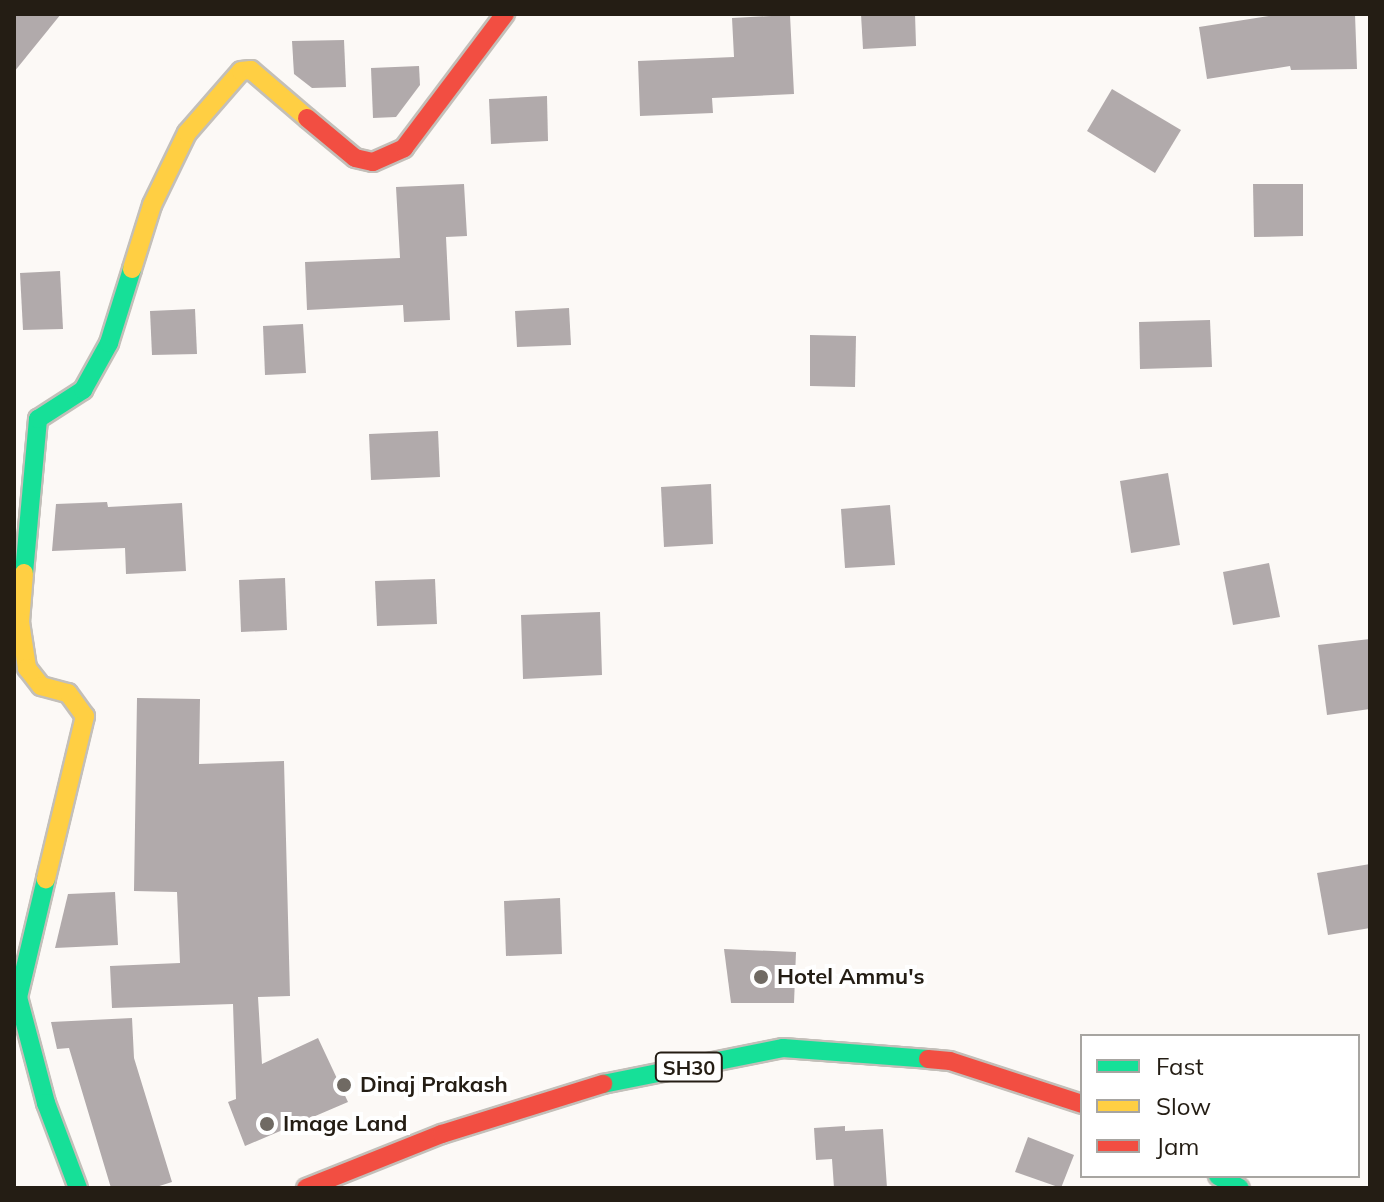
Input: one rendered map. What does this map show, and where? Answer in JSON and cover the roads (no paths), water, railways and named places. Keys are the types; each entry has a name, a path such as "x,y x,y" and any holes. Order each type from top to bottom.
{"street":[{"path":"78,1188 46,1103 16,998 85,716 68,693 41,686 27,668 20,622 38,419 83,390 109,343 152,205 187,133 241,71 251,70 355,158 373,162 404,148 505,14"},
{"name":"SH30","path":"306,1188 442,1134 595,1085 783,1048 950,1061 1080,1103"},
{"path":"1222,1178 1240,1188"}],"place":[{"name":"Hotel Ammu's","path":"761,977"},
{"name":"Dinaj Prakash","path":"344,1085"},
{"name":"Image Land","path":"267,1124"}]}
